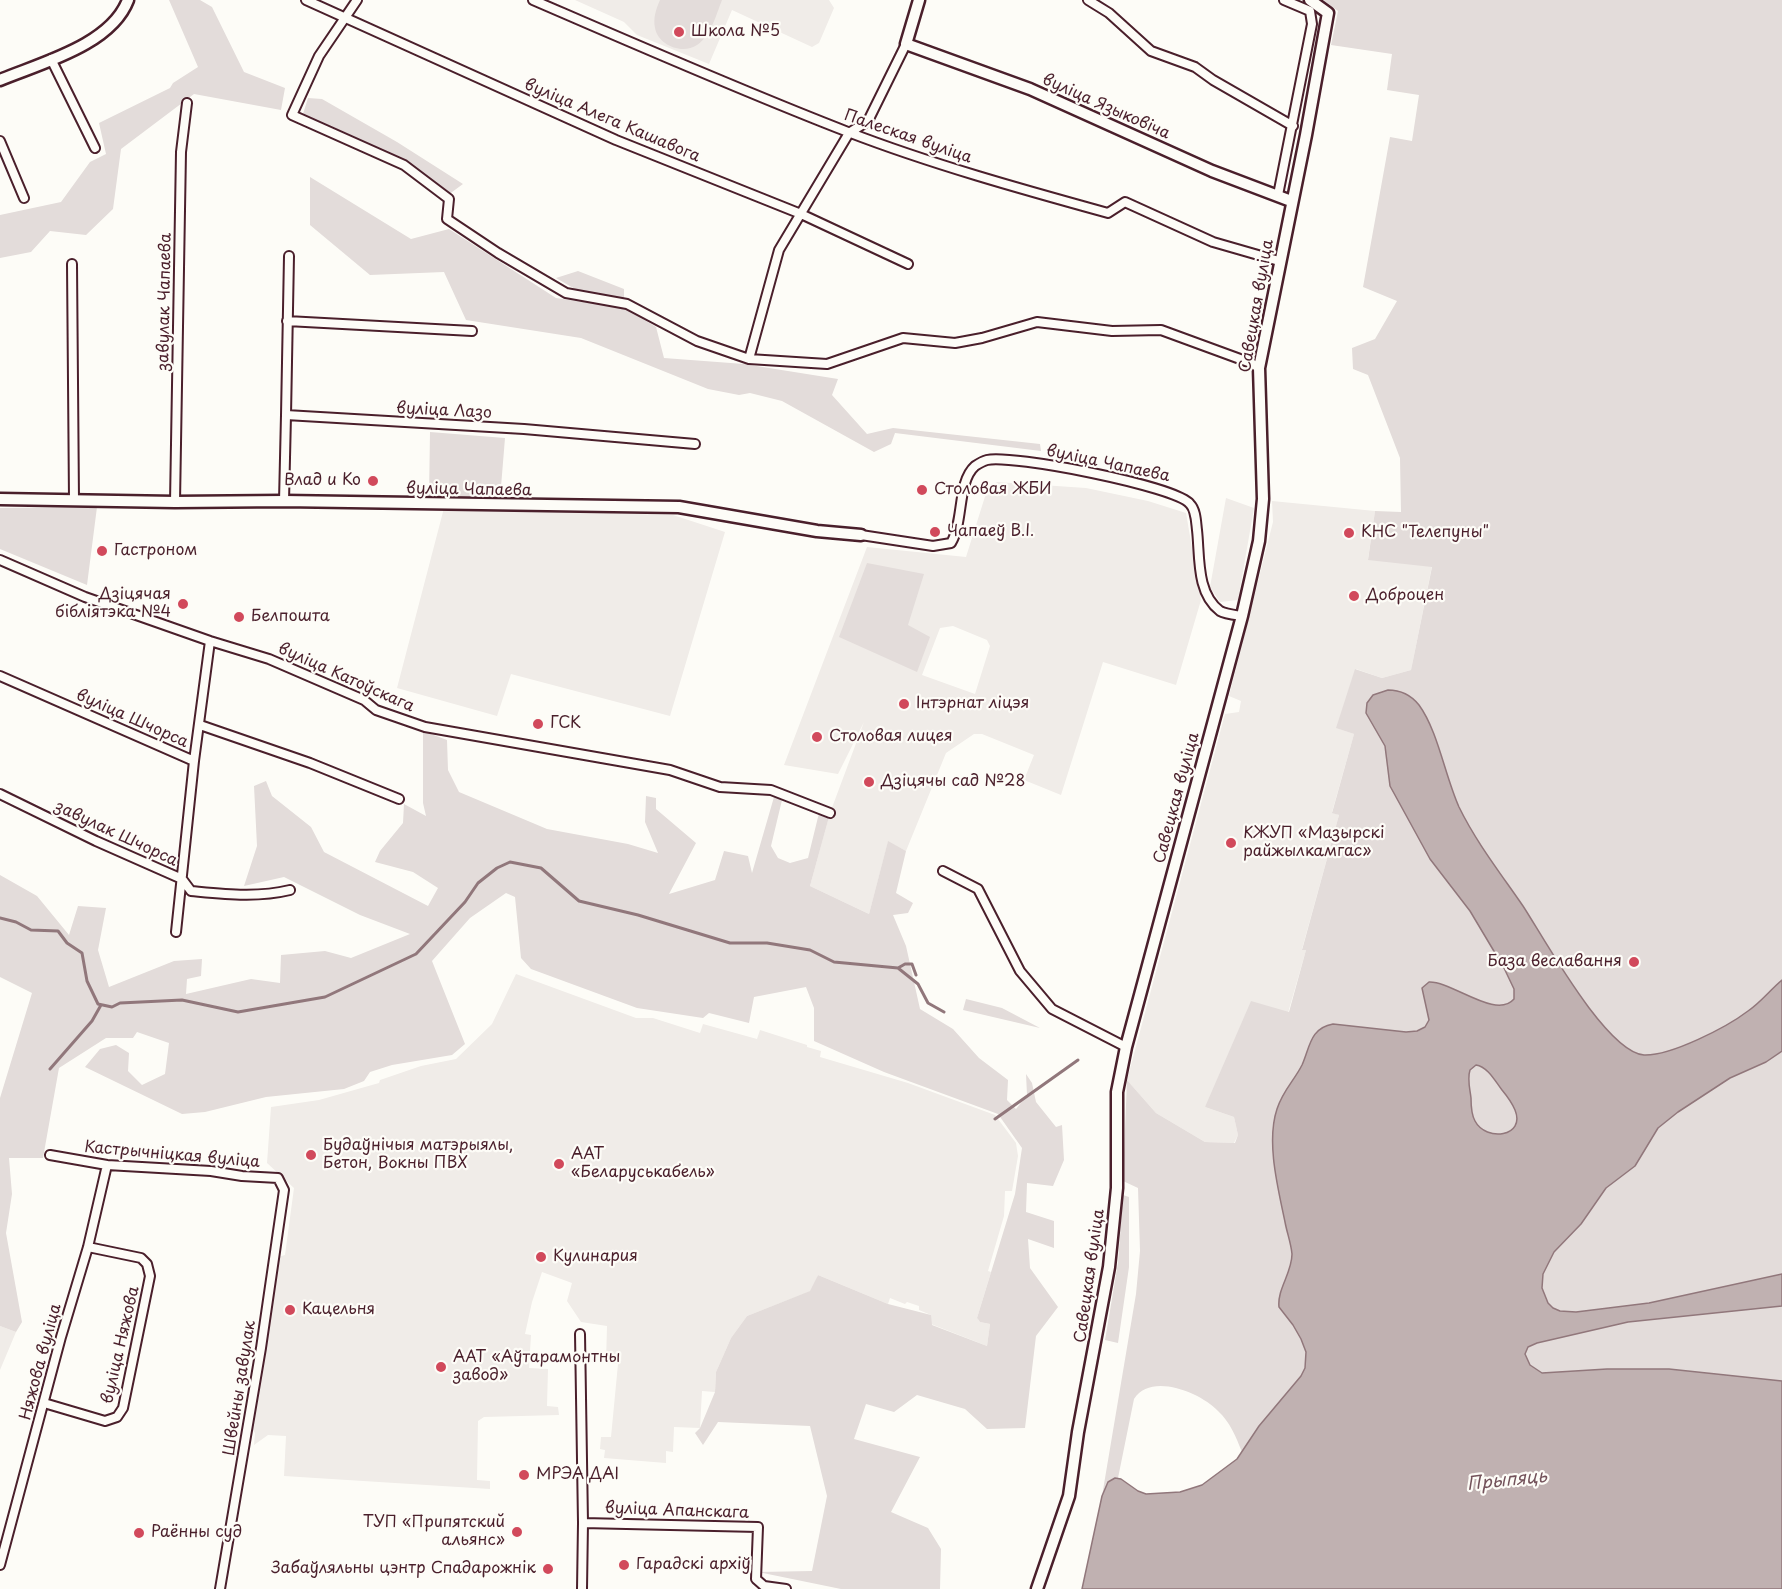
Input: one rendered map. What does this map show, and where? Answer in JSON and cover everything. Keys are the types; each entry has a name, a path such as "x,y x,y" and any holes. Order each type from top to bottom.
{"street":[{"path":"0,80 92,41 112,27 128,0"},
{"name":"вуліца Алега Кашавога","path":"306,0 616,140 801,214 908,264"},
{"path":"357,0 319,56 292,115 404,165 448,199 447,219 498,254 566,293 627,304 697,340 749,359 827,364 903,338 955,342 982,338 1037,322 1112,331 1161,330 1251,363 1258,368"},
{"name":"Палеская вуліца","path":"533,0 849,133 983,177 1108,213 1125,202 1213,242 1279,261"},
{"path":"749,359 779,250 849,133 868,121 906,45 919,0"},
{"path":"1088,0 1109,13 1151,51 1195,67 1213,80 1293,126"},
{"path":"1278,195 1312,24 1310,6 1284,0"},
{"name":"Савецкая вуліца","path":"1037,1589 1069,1496 1078,1432 1109,1267 1117,1188 1117,1092 1126,1047 1242,616 1259,541 1263,499 1258,368 1306,135 1328,13 1310,6"},
{"name":"вуліца Языковіча","path":"906,45 1030,89 1212,171 1291,201"},
{"path":"51,59 95,148"},
{"name":"завулак Чапаева","path":"175,502 181,152 187,103"},
{"path":"0,141 24,198"},
{"path":"284,501 289,256"},
{"path":"72,264 74,500"},
{"path":"287,321 472,331"},
{"name":"вуліца Лазо","path":"286,415 524,429 695,444"},
{"name":"вуліца Чапаева","path":"0,499 679,507 817,531 933,546 951,543 956,535 967,477 974,467 985,460 1004,459 1146,484 1177,495 1190,504 1196,518 1203,586 1209,601 1221,612 1242,616"},
{"name":"вуліца Катоўскага","path":"0,560 85,597 268,659 364,700 376,710 424,727 670,770 720,788 771,790 831,813"},
{"path":"194,761 210,641"},
{"name":"вуліца Шчорса","path":"0,676 194,761 176,932"},
{"name":"вуліца Шчорса","path":"200,725 310,763 399,799"},
{"name":"завулак Шчорса","path":"0,794 96,841 182,879 191,891 271,895 290,890"},
{"path":"943,871 978,889 1020,971 1052,1009 1126,1047"},
{"name":"Кастрычніцкая вуліца","path":"50,1155 107,1166 211,1171 278,1178 284,1190"},
{"name":"Няжова вуліца","path":"0,1565 61,1337 88,1247 107,1166"},
{"name":"Швейны завулак","path":"220,1589 259,1360 284,1190"},
{"name":"вуліца Няжова","path":"44,1403 105,1421 117,1418 123,1408 150,1275 147,1264 141,1258 88,1247"},
{"path":"580,1334 582,1589"},
{"name":"вуліца Апанскага","path":"583,1522 758,1527 756,1579 764,1586 786,1589"}],"shaded area":[{"path":"169,0 200,0 212,7 244,72 285,88 281,110 194,94 121,149 113,209 86,235 50,231 31,252 0,258 0,215 61,202 90,162 106,154 99,123 170,88 173,83 198,67"},
{"name":"Школа №5","path":"575,0 829,0 834,8 819,43 812,47 732,10 709,64 637,35 624,22"},
{"path":"660,0 722,0 706,36 697,45 685,49 672,47 657,34 655,17"},
{"path":"1323,0 1782,0 1782,1381 1669,1369 1607,1369 1547,1374 1537,1372 1302,1376 1259,1426 1242,1452 1229,1425 1210,1404 1176,1388 1152,1387 1142,1391 1134,1399 1118,1478 1115,1478 1102,1496 1136,1294 1140,1251 1138,1188 1123,1181 1127,1080 1156,1113 1205,1142 1235,1143 1238,1135 1234,1117 1205,1107 1251,1001 1289,1012 1306,950 1302,950 1339,815 1332,813 1354,734 1336,728 1355,669 1382,678 1411,670 1432,567 1368,560 1375,511 1401,512 1400,458 1368,375 1353,369 1352,348 1375,339 1397,301 1363,287 1390,137 1412,141 1419,95 1387,90 1392,54 1331,45 1338,11"},
{"path":"308,98 322,99 397,142 463,184 448,195 405,161 303,114"},
{"path":"310,177 411,239 449,229 556,298 625,308 656,327 664,358 744,364 838,379 832,395 867,434 893,428 1040,444 1041,451 895,433 891,444 874,452 782,401 750,393 739,395 708,389 581,338 466,320 444,272 370,275 310,225"},
{"path":"578,271 624,289 624,298 575,289 556,278"},
{"path":"430,432 505,438 500,499 429,498"},
{"path":"997,482 1086,488 1148,501 1186,513 1201,600 1176,685 1103,662 1061,795 1024,780 1034,755 982,734 974,734 946,753 906,851 888,842 869,914 810,886 830,813 864,722 838,774 784,765 867,547 966,557 988,487","holes":["953,626 987,640 990,646 975,694 922,675 940,628"]},
{"path":"1226,498 1254,508 1238,600 1220,602 1210,587"},
{"name":"КЖУП «Мазырскі райжылкамгас»","path":"1272,501 1375,511 1368,559 1432,566 1411,670 1382,678 1356,669 1337,728 1354,734 1332,812 1339,815 1302,949 1306,950 1288,1013 1205,1107 1234,1117 1238,1135 1234,1143 1205,1142 1156,1113 1127,1080 1225,714 1239,712 1241,701 1229,696 1273,522"},
{"path":"97,507 87,585 0,549 0,508"},
{"path":"444,508 673,515 725,532 670,716 511,674 497,716 397,688"},
{"path":"867,563 924,574 908,625 930,637 917,672 839,637"},
{"path":"423,731 447,740 448,770 459,792 547,829 628,844 658,853 645,822 646,796 656,798 656,809 696,843 669,894 715,880 724,851 748,856 752,873 774,797 782,800 771,846 778,858 790,863 808,858 819,813 829,817 810,886 869,914 888,841 906,851 896,893 913,903 908,913 893,915 906,946 920,1009 953,1029 979,1058 1008,1080 1007,1100 1016,1109 1027,1095 1026,1074 1032,1083 1036,1102 1056,1127 1062,1125 1064,1160 1053,1186 1027,1183 1026,1212 1054,1221 1054,1248 1028,1239 1030,1268 1058,1307 1036,1336 1025,1428 987,1429 965,1409 917,1395 894,1412 866,1404 854,1439 920,1457 891,1512 928,1528 941,1549 940,1589 841,1589 758,1572 812,1571 827,1496 810,1426 718,1422 703,1445 695,1433 700,1428 715,1392 716,1372 731,1338 747,1316 810,1291 818,1275 888,1304 931,1315 932,1325 987,1346 990,1324 980,1322 977,1318 1015,1194 1022,1148 998,1114 884,1072 814,1041 814,1008 806,987 754,997 749,1023 709,1013 703,1018 637,1008 531,969 521,958 515,897 506,893 470,918 432,961 465,1044 452,1055 392,1065 370,1072 364,1081 344,1089 266,1097 205,1112 182,1114 85,1067 100,1049 116,1045 129,1053 128,1071 142,1085 165,1074 169,1043 137,1032 133,1038 106,1038 59,1068 43,1158 9,1158 12,1194 6,1233 22,1322 16,1332 0,1326 0,1098 32,993 0,977 0,875 37,896 69,935 78,906 106,908 98,950 109,987 174,961 202,959 201,976 187,979 186,994 251,979 280,983 281,955 325,951 351,958 410,934 360,915 284,877 244,886 257,846 254,786 266,781 272,796 311,827 324,852 428,906 438,888 413,872 375,862 380,851 403,823 404,804 426,816 423,803"},
{"name":"ААТ «Беларуськабель»","path":"516,974 636,1018 653,1018 700,1033 703,1024 757,1039 760,1030 821,1051 820,1057 908,1083 995,1115 1016,1143 1018,1156 1012,1191 1005,1191 1004,1216 977,1318 980,1322 990,1324 987,1346 931,1324 931,1315 919,1310 919,1306 890,1298 888,1304 818,1275 811,1291 747,1316 731,1338 716,1372 715,1392 702,1391 700,1428 674,1427 673,1452 666,1451 666,1463 604,1458 605,1450 600,1449 601,1437 611,1437 618,1364 606,1362 607,1326 581,1322 567,1301 572,1283 542,1272 525,1334 531,1335 529,1368 548,1369 547,1406 558,1407 559,1415 484,1417 478,1421 477,1480 490,1481 490,1489 284,1476 286,1436 268,1435 254,1445 255,1433 252,1429 278,1257 285,1255 294,1188 267,1163 271,1107 319,1100 379,1083 380,1080 421,1066 456,1059 492,1024"},
{"path":"966,999 1002,1008 1040,1028 963,1010"},
{"path":"1123,1195 1129,1197 1129,1267 1118,1343 1105,1340 1118,1263"},
{"path":"0,1326 16,1332 0,1370"}],"water":[{"name":"Прыпяць","path":"1388,690 1397,691 1413,698 1419,705 1431,728 1459,807 1473,833 1577,991 1612,1035 1629,1049 1644,1055 1683,1046 1727,1025 1748,1011 1782,980 1782,1051 1766,1062 1730,1078 1658,1128 1635,1166 1606,1188 1581,1224 1554,1252 1543,1274 1542,1288 1548,1303 1553,1308 1576,1312 1649,1303 1782,1274 1782,1306 1628,1322 1537,1343 1528,1347 1525,1354 1530,1365 1542,1373 1607,1369 1669,1369 1782,1381 1782,1589 1082,1589 1102,1496 1108,1482 1115,1478 1121,1479 1146,1494 1180,1492 1202,1485 1237,1459 1259,1426 1301,1376 1305,1368 1306,1352 1301,1339 1279,1307 1280,1294 1290,1268 1292,1254 1276,1180 1273,1136 1279,1102 1302,1065 1315,1034 1325,1026 1333,1024 1406,1032 1417,1031 1425,1027 1429,1020 1422,988 1429,982 1439,983 1485,1003 1506,1004 1514,999 1514,989 1504,968 1470,911 1430,859 1390,786 1385,746 1366,713 1367,703 1373,695","holes":["1476,1065 1491,1075 1515,1110 1517,1119 1515,1126 1503,1134 1487,1132 1475,1121 1469,1073"]}],"waterway":[{"path":"0,918 16,922 31,930 58,931 67,943 82,953 87,981 98,1004 112,1007 120,1003 182,1000 238,1012 325,997 416,954 465,902 478,883 497,868 510,862 541,868 579,901 638,915 730,943 767,943 810,950 834,962 898,968 918,984 928,1003 944,1012"},
{"path":"898,968 905,964 912,964 916,975"},
{"path":"50,1069 92,1021 101,1005"},
{"path":"995,1119 1078,1060"}],"place":[{"name":"Школа №5","path":"679,32"},
{"name":"Влад и Ко","path":"373,481"},
{"name":"Столовая ЖБИ","path":"922,490"},
{"name":"Чапаеў В.І.","path":"935,532"},
{"name":"КНС \"Телепуны\"","path":"1349,533"},
{"name":"Гастроном","path":"102,551"},
{"name":"Доброцен","path":"1354,596"},
{"name":"Дзіцячая бібліятэка №4","path":"183,604"},
{"name":"Белпошта","path":"239,617"},
{"name":"Інтэрнат ліцэя","path":"904,704"},
{"name":"ГСК","path":"538,724"},
{"name":"Столовая лицея","path":"817,737"},
{"name":"Дзіцячы сад №28","path":"869,782"},
{"name":"КЖУП «Мазырскі райжылкамгас»","path":"1231,843"},
{"name":"База веславання","path":"1634,962"},
{"name":"Будаўнічыя матэрыялы, Бетон, Вокны ПВХ","path":"311,1155"},
{"name":"ААТ «Беларуськабель»","path":"559,1164"},
{"name":"Кулинария","path":"541,1257"},
{"name":"Кацельня","path":"290,1310"},
{"name":"ААТ «Аўтарамонтны завод»","path":"441,1367"},
{"name":"МРЭА ДАІ","path":"524,1475"},
{"name":"ТУП «Припятский альянс»","path":"517,1532"},
{"name":"Раённы суд","path":"139,1533"},
{"name":"Гарадскі архіў","path":"624,1565"},
{"name":"Забаўляльны цэнтр Спадарожнік","path":"548,1569"}]}
